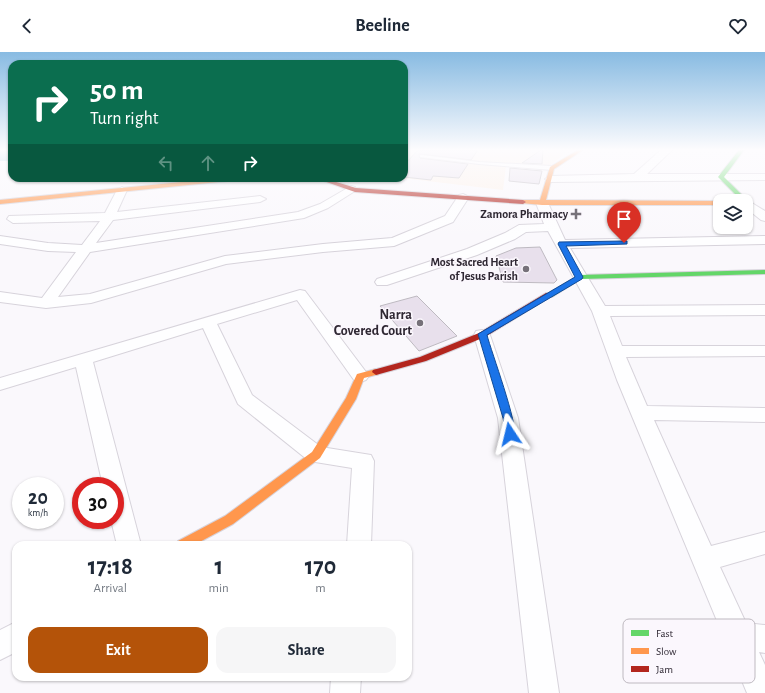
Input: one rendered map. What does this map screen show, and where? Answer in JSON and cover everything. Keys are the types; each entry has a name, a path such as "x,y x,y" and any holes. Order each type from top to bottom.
{"street":[{"path":"550,180 542,203 552,227 579,277 600,311 640,413 704,560 740,619"},
{"path":"724,180 738,194"},
{"path":"0,202 199,182"},
{"path":"330,182 351,189 542,203 713,203"},
{"path":"0,240 48,247 86,249 300,215 324,206 351,189"},
{"path":"46,302 109,216 122,190"},
{"path":"0,297 46,302 91,298 225,260 316,249 394,242 449,219 463,197"},
{"path":"13,219 109,216 260,199"},
{"path":"753,202 765,203"},
{"path":"753,208 765,217"},
{"path":"382,282 472,252 510,236 523,228 552,227"},
{"path":"562,244 765,240"},
{"path":"360,376 424,359 482,334 579,277 765,272"},
{"path":"0,384 300,294 360,376"},
{"path":"600,311 765,310"},
{"path":"208,321 245,399 316,455 363,461 359,541"},
{"path":"482,334 508,418 544,693"},
{"path":"615,352 765,351"},
{"path":"82,359 112,477"},
{"path":"190,541 229,520 316,455 351,399 360,376"},
{"path":"640,413 765,415"},
{"path":"124,525 128,541"},
{"path":"704,560 765,543"},
{"path":"0,646 12,638"},
{"path":"755,657 762,693"},
{"path":"345,693 346,681"}],"shaded area":[{"path":"418,180 504,180 503,190"}],"building":[{"path":"509,180 540,180 539,184"},
{"name":"Most Sacred Heart of Jesus Parish","path":"540,247 557,280 554,283 503,282 496,256 516,248"},
{"name":"Narra Covered Court","path":"417,296 457,336 419,351 380,306"}],"traffic: fast":[{"path":"724,180 738,194"},
{"path":"549,295 579,277 765,272"}],"traffic: slow":[{"path":"542,203 549,180"},
{"path":"0,202 198,182"},
{"path":"523,202 713,203"},
{"path":"190,541 229,520 316,455 351,399 360,376 376,372"}],"traffic: jam":[{"path":"330,182 355,190 523,202"},
{"path":"376,372 423,359 482,335 549,295"}],"place":[{"name":"Zamora Pharmacy","path":"576,214"},
{"name":"Most Sacred Heart of Jesus Parish","path":"526,269"},
{"name":"Narra Covered Court","path":"420,323"}],"route":[{"path":"510,434 508,418 482,334 579,277 562,244 624,243"}]}
